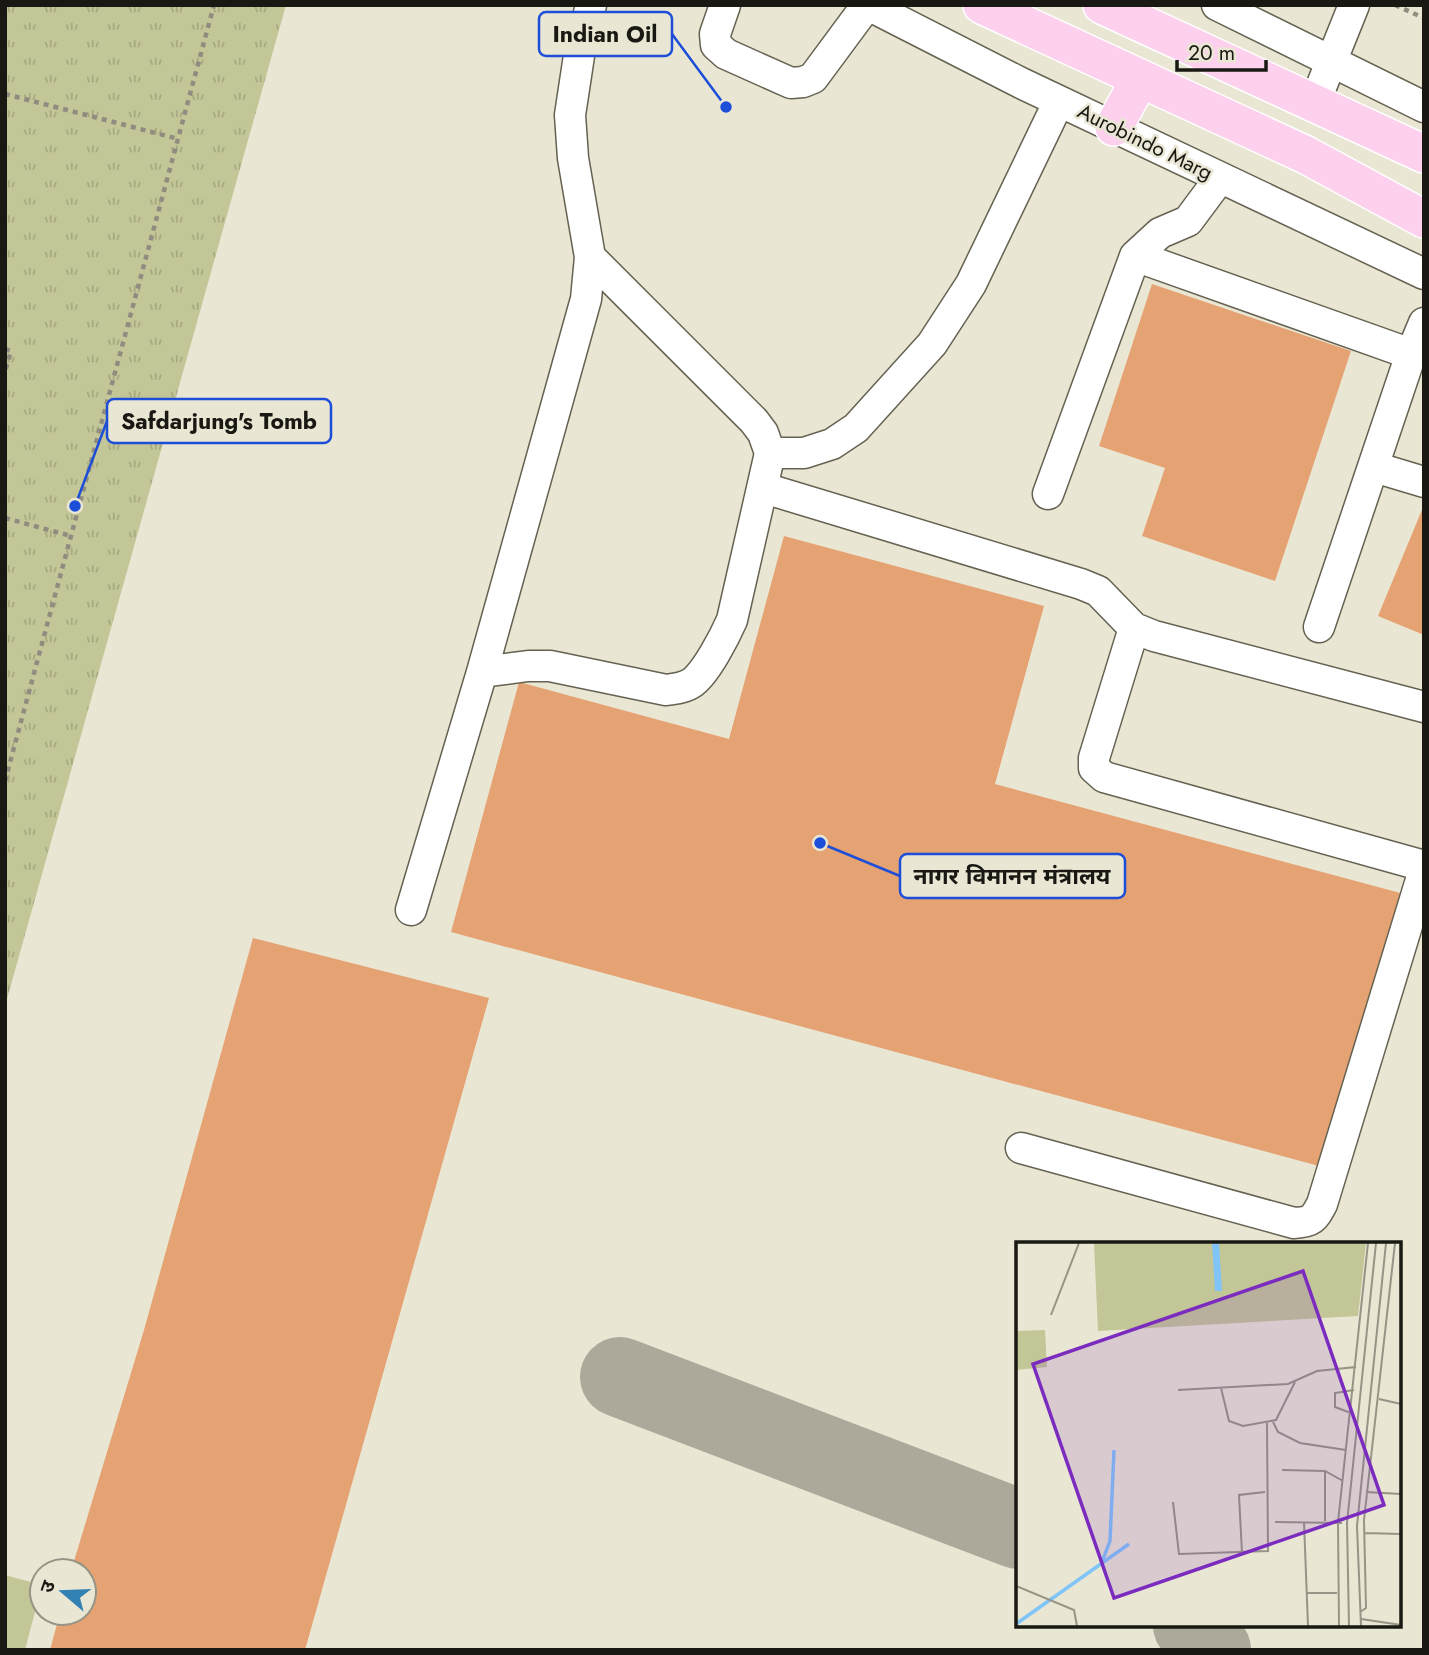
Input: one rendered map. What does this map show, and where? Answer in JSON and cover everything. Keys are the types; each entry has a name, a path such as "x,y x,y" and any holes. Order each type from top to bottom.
{"main road":[{"path":"982,5 1306,155 1424,219"},
{"path":"1109,7 1424,154"},
{"path":"1114,127 1140,78"}],"street":[{"path":"411,910 482,673 586,299 590,257 573,158 570,115 580,49 591,5"},
{"path":"725,5 715,34 716,45 726,54 791,83 813,78 868,5"},
{"name":"Aurobindo Marg","path":"868,5 1059,101 1424,274"},
{"path":"1217,5 1424,107"},
{"path":"1315,102 1354,5"},
{"path":"770,453 804,453 832,444 856,428 932,344 971,284 1059,101"},
{"path":"1048,494 1135,256 1160,233 1188,221 1220,178"},
{"path":"1135,256 1410,354"},
{"path":"482,673 528,666 550,666 666,690 681,688 694,681 724,639 732,620 770,453 763,433 590,257"},
{"path":"1319,628 1410,354 1424,323"},
{"path":"1374,467 1424,482"},
{"path":"764,488 1082,584 1098,591 1134,628 1154,636 1424,708"},
{"path":"1021,1148 1294,1223 1315,1218 1326,1190 1424,868 1104,777 1094,768 1094,758 1134,628"}],"path":[{"path":"5,781 214,5"},
{"path":"1395,5 1424,18"},
{"path":"5,94 178,139"},
{"path":"5,349 11,351 5,372"},
{"path":"5,518 71,536"}],"green space":[{"path":"5,5 286,5 5,1006"},
{"path":"5,1575 28,1581 28,1627 31,1627 25,1650 5,1650"}],"building":[{"path":"1152,284 1351,351 1275,581 1142,536 1165,468 1099,446"},
{"path":"1424,505 1424,635 1378,616"},
{"path":"784,536 1044,606 995,784 1404,894 1330,1169 451,932 519,682 729,739"},
{"path":"253,938 489,998 305,1650 50,1650 56,1627 98,1627 98,1557 75,1557 144,1330"}],"taxiway":[{"path":"620,1377 1016,1528"},
{"path":"1194,1627 1211,1650"}],"place":[{"name":"Indian Oil","path":"726,107"},
{"name":"Safdarjung's Tomb","path":"75,506"},
{"name":"नागर विमानन मंत्रालय","path":"820,843"}]}
